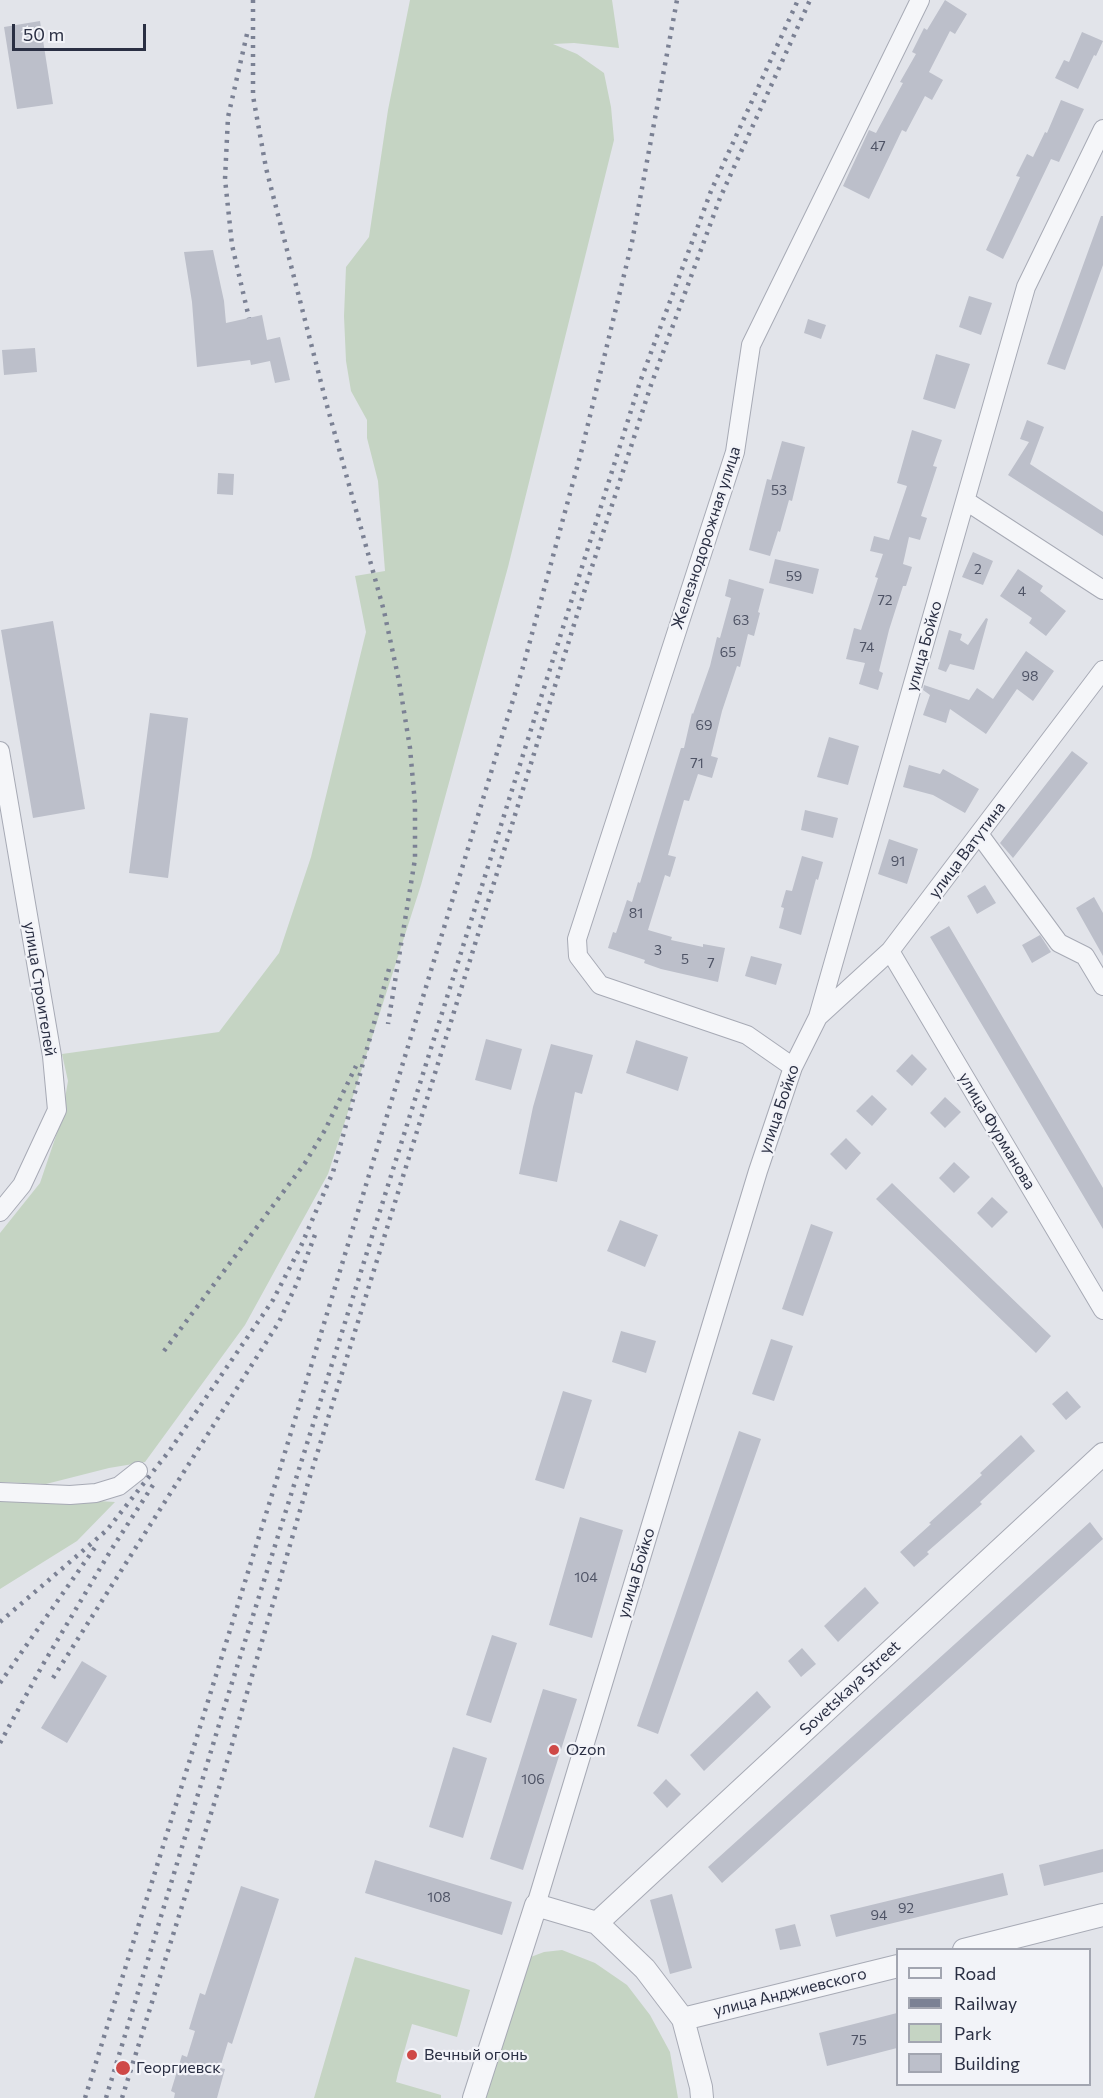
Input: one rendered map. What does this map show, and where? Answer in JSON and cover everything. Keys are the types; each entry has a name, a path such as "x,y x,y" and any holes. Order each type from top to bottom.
{"street":[{"name":"Железнодорожная улица","path":"793,1067 747,1035 600,986 578,956 577,939 735,452 751,345 920,0"},
{"name":"улица Бойко","path":"474,2098 536,1905 758,1170 793,1067 818,1017 1026,287 1103,129"},
{"path":"966,501 1103,590"},
{"name":"улица Ватутина","path":"818,1017 890,951 1103,670"},
{"name":"улица Строителей","path":"0,751 52,1056 57,1110 22,1185 0,1212"},
{"path":"979,834 1059,944 1085,956 1103,986"},
{"name":"улица Фурманова","path":"890,951 1103,1310"},
{"name":"Sovetskaya Street","path":"597,1923 1103,1454"},
{"path":"0,1492 70,1495 96,1493 119,1486 138,1471"},
{"path":"536,1905 597,1923 645,1970 683,2019 702,2098"},
{"path":"972,1948 1103,1915"},
{"name":"улица Анджиевского","path":"683,2019 896,1966"}],"green space":[{"path":"410,0 612,0 619,48 574,43 553,44 577,54 604,73 611,107 614,140 508,567 421,885 328,1174 245,1325 145,1462 109,1468 46,1484 0,1482 0,1233 40,1183 61,1121 68,1081 62,1054 219,1032 279,953 311,857 366,632 355,576 385,571 378,481 367,438 367,420 351,391 346,361 344,316 346,267 369,237 388,110"},
{"path":"0,1495 115,1502 77,1541 0,1589"},
{"path":"562,1950 595,1963 627,1985 650,2015 670,2052 678,2098 485,2098 528,1958 544,1952"},
{"path":"355,1957 470,1990 457,2037 412,2024 398,2073 396,2082 441,2095 441,2098 314,2098"}],"building":[{"path":"945,0 967,14 955,34 950,31 929,72 943,80 932,100 925,96 906,132 902,130 869,199 843,186 869,130 876,133 903,83 900,82 916,54 912,52 924,28 927,30"},
{"path":"40,21 53,104 17,109 4,27"},
{"path":"1082,32 1103,41 1078,89 1055,78 1064,60 1069,62"},
{"path":"1061,100 1084,109 1059,162 1051,159 1003,259 986,250 1020,177 1016,176 1027,154 1033,157 1045,132 1047,133"},
{"path":"1101,216 1103,216 1103,265 1065,370 1047,364"},
{"path":"213,250 224,301 226,323 262,315 267,340 280,337 290,380 275,383 270,361 251,365 250,360 197,367 192,302 184,252"},
{"path":"969,296 992,303 981,335 959,327"},
{"path":"808,319 826,325 821,339 804,333"},
{"path":"35,348 37,372 4,375 2,350"},
{"path":"936,354 970,364 955,409 923,399"},
{"path":"1027,420 1044,427 1030,464 1103,512 1103,536 1008,475 1029,442 1020,439"},
{"path":"912,430 942,440 933,466 937,467 921,516 927,518 920,540 909,537 903,564 912,567 906,586 903,586 889,630 879,671 883,673 878,690 859,684 865,663 846,659 854,628 861,630 878,578 875,577 883,554 870,551 874,536 889,540 907,486 897,483"},
{"path":"782,441 805,447 792,501 789,500 770,556 749,550 767,479 771,480"},
{"path":"218,473 234,474 233,495 217,494"},
{"path":"973,552 993,561 983,585 962,577"},
{"path":"775,559 819,569 813,594 769,583"},
{"path":"1018,569 1043,586 1040,591 1066,611 1046,636 1029,623 1032,618 1000,596"},
{"path":"729,579 764,589 758,612 760,613 754,636 748,634 740,667 737,666 722,711 711,756 718,758 712,778 698,774 689,801 684,800 668,855 676,857 670,877 665,875 648,930 672,937 671,940 703,947 703,944 725,948 718,982 661,969 644,963 645,960 608,948 613,932 616,933 627,900 632,902 638,882 640,883 681,748 684,748 692,713 710,666 717,637 720,638 731,598 725,596"},
{"path":"986,618 988,619 974,670 950,664 946,672 938,669 949,630 962,634 960,640 968,645"},
{"path":"53,621 85,809 33,818 1,630"},
{"path":"1026,651 1054,671 1033,701 1017,689 986,734 950,709 946,723 923,715 930,695 923,690 924,685 969,700 977,688 993,699"},
{"path":"150,713 188,718 168,878 129,873"},
{"path":"829,737 859,746 848,785 817,777"},
{"path":"1072,751 1088,763 1013,858 1000,843"},
{"path":"909,765 940,774 943,769 979,789 965,813 933,795 903,787"},
{"path":"805,810 838,818 833,838 801,830"},
{"path":"889,839 918,849 907,884 878,874"},
{"path":"802,856 823,862 801,935 779,928 784,908 781,907 786,890 792,891"},
{"path":"985,885 996,903 977,914 967,896"},
{"path":"1094,897 1103,913 1103,956 1076,908"},
{"path":"949,926 1103,1188 1103,1229 930,937"},
{"path":"1040,935 1051,952 1032,963 1022,945"},
{"path":"751,956 782,964 776,985 745,976"},
{"path":"486,1039 522,1049 511,1090 475,1080"},
{"path":"636,1040 688,1057 678,1091 626,1073"},
{"path":"551,1044 593,1055 582,1094 575,1092 557,1182 519,1174 533,1107"},
{"path":"912,1054 927,1069 912,1086 896,1071"},
{"path":"872,1095 887,1109 872,1126 856,1111"},
{"path":"945,1097 961,1112 945,1128 930,1113"},
{"path":"846,1138 861,1153 846,1170 830,1154"},
{"path":"954,1162 970,1177 954,1193 939,1178"},
{"path":"892,1183 1051,1336 1036,1353 876,1199"},
{"path":"992,1197 1008,1212 992,1228 977,1213"},
{"path":"620,1220 658,1235 645,1267 607,1251"},
{"path":"811,1224 833,1232 803,1316 782,1309"},
{"path":"621,1331 656,1341 646,1373 612,1362"},
{"path":"771,1339 793,1346 774,1401 752,1394"},
{"path":"563,1391 592,1400 564,1489 535,1480"},
{"path":"1067,1391 1081,1407 1066,1420 1052,1404"},
{"path":"739,1431 761,1439 658,1734 637,1726"},
{"path":"1021,1435 1035,1451 980,1502 982,1504 927,1552 929,1554 914,1567 900,1552"},
{"path":"580,1517 623,1530 592,1638 549,1625"},
{"path":"1090,1522 1103,1539 722,1883 708,1867"},
{"path":"865,1587 879,1603 838,1642 824,1626"},
{"path":"492,1635 517,1643 491,1723 466,1715"},
{"path":"802,1648 816,1664 801,1677 788,1661"},
{"path":"82,1661 107,1676 67,1743 41,1728"},
{"path":"543,1689 577,1699 523,1870 490,1859"},
{"path":"757,1691 771,1707 704,1771 690,1755"},
{"path":"453,1747 487,1758 463,1838 429,1827"},
{"path":"666,1779 681,1794 667,1808 653,1793"},
{"path":"1103,1849 1103,1872 1044,1886 1039,1865"},
{"path":"375,1860 512,1902 502,1935 365,1893"},
{"path":"1003,1873 1008,1895 836,1937 830,1915"},
{"path":"241,1886 279,1899 232,2044 228,2042 220,2068 225,2069 217,2098 174,2098 175,2093 171,2091 182,2055 187,2057 195,2031 189,2029 200,1993 205,1995"},
{"path":"672,1894 692,1968 670,1974 650,1900"},
{"path":"795,1924 801,1946 780,1950 775,1929"},
{"path":"896,2013 896,2048 827,2066 819,2033"}],"railway":[{"path":"253,0 253,96 266,168 326,402 384,611 410,748 415,804 415,859 388,1024"},
{"path":"85,2098 279,1472 523,667 582,449 632,242 677,0"},
{"path":"106,2098 225,1705 640,382 711,191 798,0"},
{"path":"122,2098 224,1772 308,1483 590,573 651,385 720,198 810,0"},
{"path":"247,34 228,117 225,179 232,245 249,318"},
{"path":"0,1622 107,1530 170,1450 273,1300 301,1246 333,1172 389,969"},
{"path":"164,1351 305,1163 325,1130 356,1066"},
{"path":"53,1678 279,1322 297,1283 316,1232"},
{"path":"0,1743 42,1666 111,1550 153,1485"},
{"path":"0,1683 96,1546"}],"place":[{"name":"Ozon","path":"554,1750"},
{"name":"Вечный огонь","path":"412,2055"},
{"name":"Георгиевск","path":"123,2068"}]}
